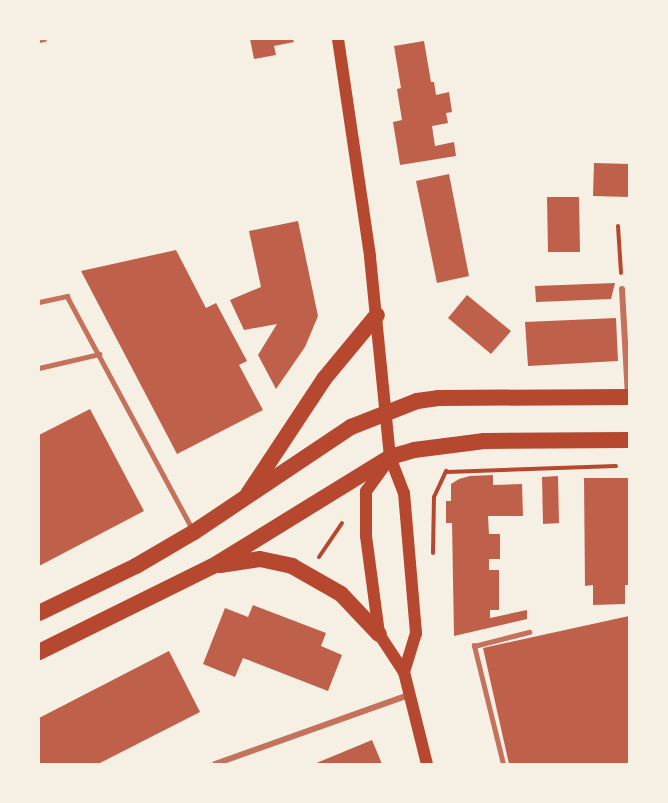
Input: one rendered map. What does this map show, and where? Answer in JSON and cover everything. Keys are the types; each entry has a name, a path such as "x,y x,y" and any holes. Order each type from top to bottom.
{"highway":[{"path":"242,502 324,379 377,315"},
{"path":"39,614 136,566 194,532 351,427 417,401 438,398 628,397"},
{"path":"39,652 213,566 390,457 414,450 484,441 629,440"},
{"path":"213,566 260,559 292,566 341,594 379,634"}],"main road":[{"path":"338,39 377,315 390,457 404,493 416,633 404,672"},
{"path":"390,457 366,491 366,536 379,634 404,672 427,764"}],"street":[{"path":"622,289 628,397"},
{"path":"215,764 409,695"}],"lane":[{"path":"39,40 44,39"},
{"path":"39,302 68,296 194,532"},
{"path":"39,368 99,354"},
{"path":"503,764 474,646 529,632"}],"path":[{"path":"618,226 622,289"},
{"path":"444,465 447,472"},
{"path":"447,472 619,466"},
{"path":"433,565 434,497 447,472"},
{"path":"315,562 342,523"}],"building":[{"path":"250,39 293,39 294,42 274,46 276,55 254,59"},
{"path":"424,41 431,82 434,82 436,95 449,92 452,112 446,113 448,123 432,126 435,146 454,142 456,156 400,165 393,122 402,120 397,89 401,88 394,46"},
{"path":"594,163 629,164 629,197 593,196"},
{"path":"449,174 469,276 437,283 416,181"},
{"path":"547,197 579,197 580,252 548,252"},
{"path":"298,221 318,316 305,347 276,389 258,355 277,324 244,330 230,300 261,287 249,231"},
{"path":"176,250 206,308 216,303 247,361 239,365 263,410 177,454 81,271"},
{"path":"615,283 611,299 536,302 535,286"},
{"path":"467,295 511,331 491,354 448,318"},
{"path":"616,318 618,361 528,366 525,322"},
{"path":"90,409 144,511 39,566 39,435"},
{"path":"493,475 493,485 522,484 523,516 488,516 489,534 500,534 500,559 489,559 489,570 499,570 499,610 490,610 490,618 527,610 527,619 454,636 452,523 446,523 446,501 451,501 451,484 459,479"},
{"path":"558,476 559,523 543,524 542,477"},
{"path":"584,478 629,478 629,585 625,585 625,604 593,605 593,585 585,586"},
{"path":"253,605 326,633 321,646 342,655 328,691 243,658 235,677 203,664 225,608 248,617"},
{"path":"629,616 629,764 509,764 483,648"},
{"path":"169,651 200,712 98,764 39,764 39,718"},
{"path":"372,740 382,764 314,764"}]}
